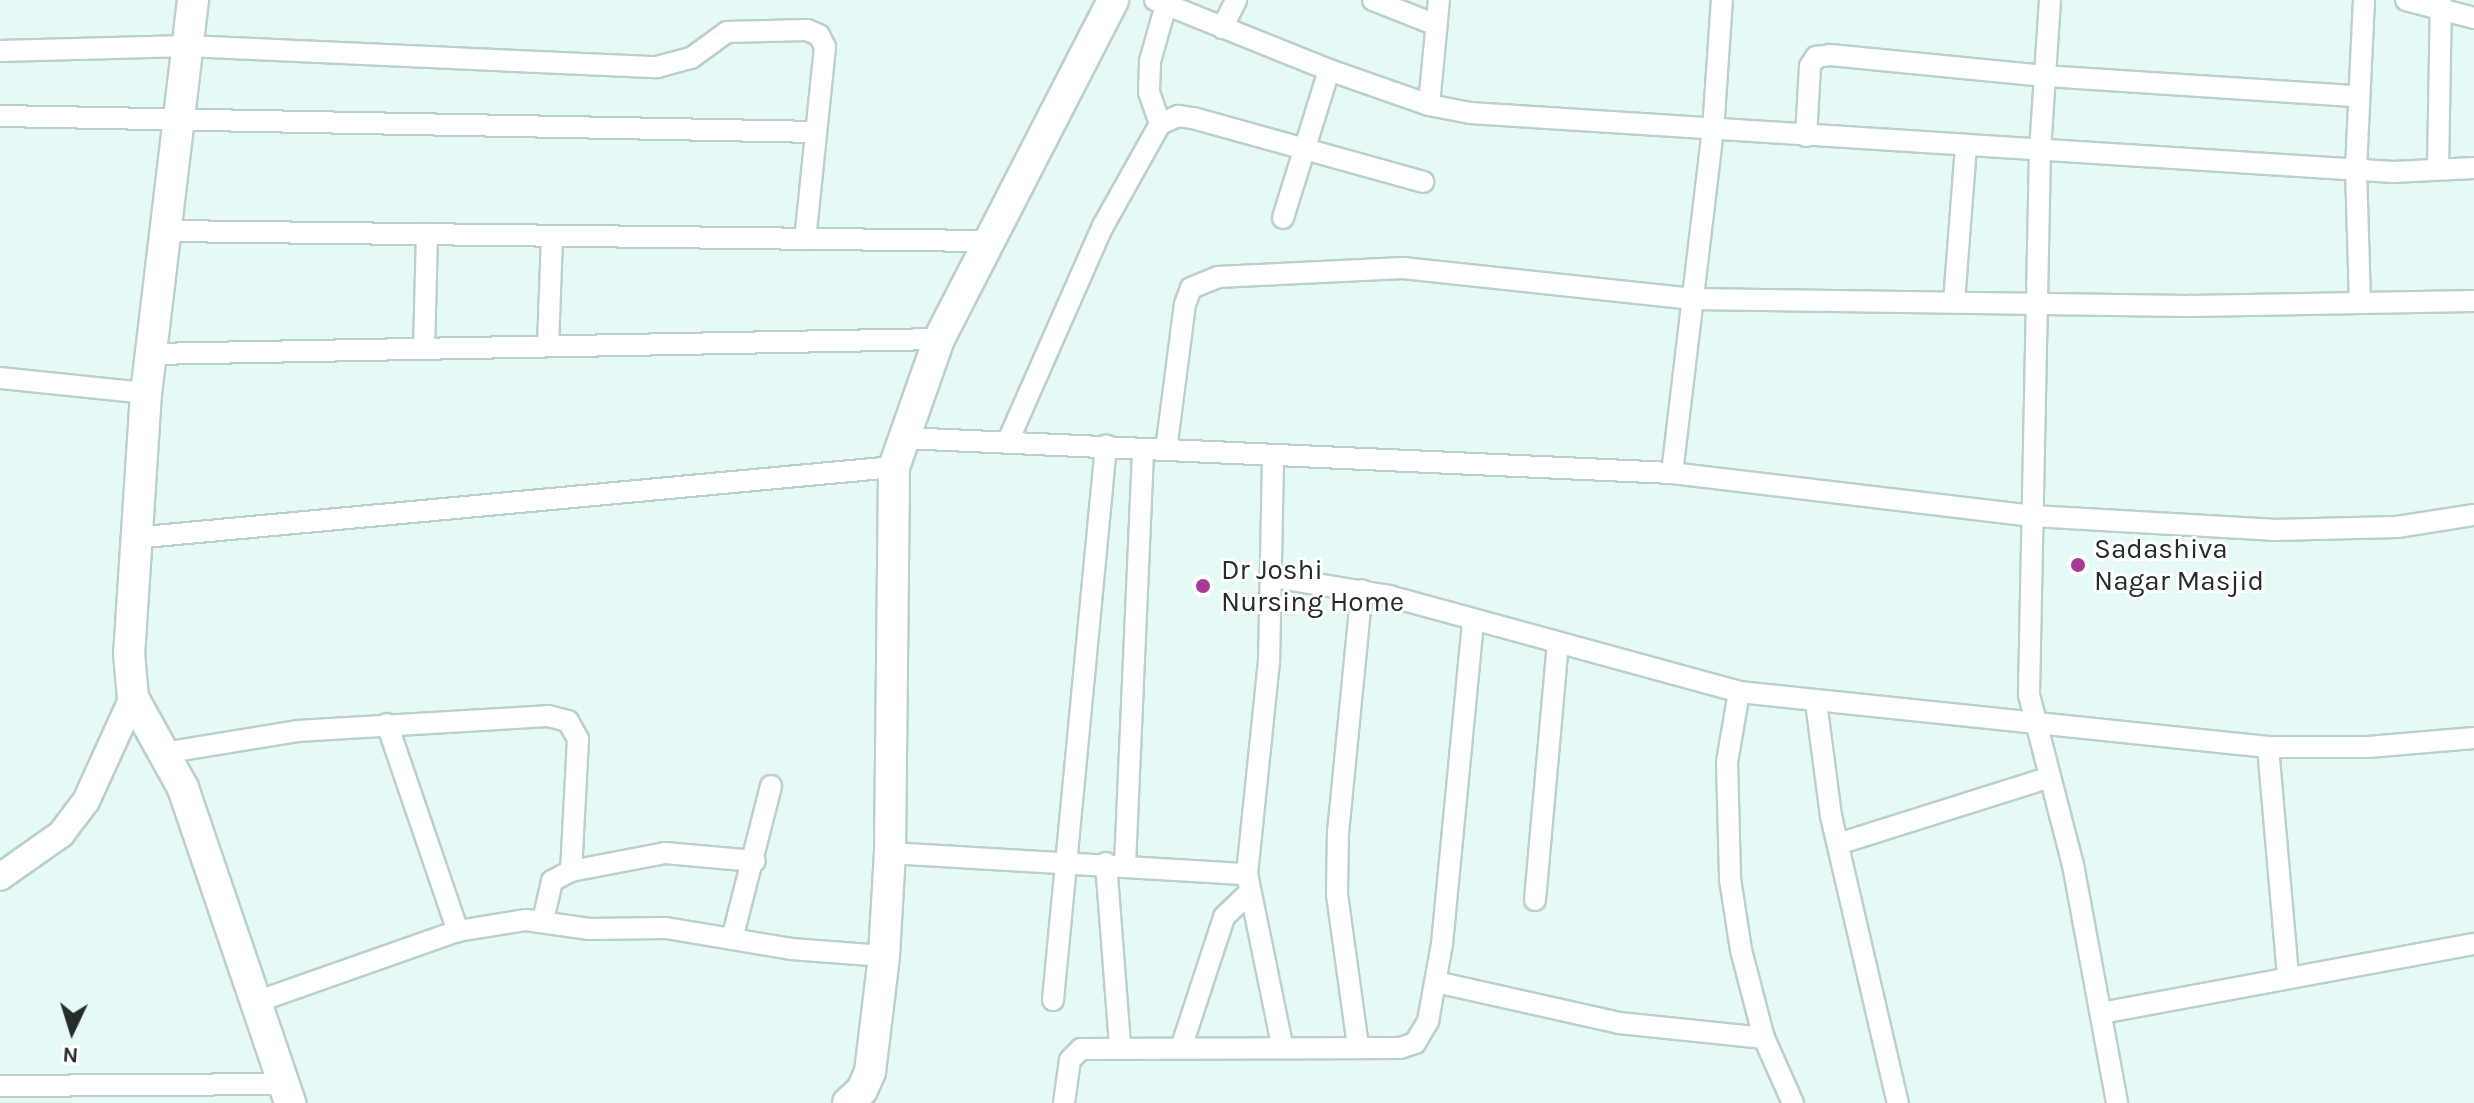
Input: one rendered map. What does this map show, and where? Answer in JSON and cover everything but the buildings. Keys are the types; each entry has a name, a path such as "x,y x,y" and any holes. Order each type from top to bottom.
{"main road":[{"path":"193,0 146,393 134,538 129,653 133,698 183,788 287,1094"},
{"path":"848,1103 862,1090 870,1072 884,956 890,853 894,467 939,339 1113,0"}],"street":[{"path":"1222,28 1236,0"},
{"path":"1373,0 1436,25"},
{"path":"1429,105 1439,0"},
{"path":"1672,473 1713,131 1722,0"},
{"path":"2050,0 2040,150 2040,303 2026,656 2036,722 2101,1013 2114,1103"},
{"path":"2360,303 2356,169 2364,0"},
{"path":"2406,0 2441,5 2474,18"},
{"path":"1160,124 1149,92 1150,61 1160,2 1329,70 1429,105 1713,131 2356,169 2474,168"},
{"path":"2438,169 2441,5"},
{"path":"0,51 187,46 657,67 691,58 727,32 807,30 819,35 825,47 805,239"},
{"path":"1806,136 1810,66 1816,57 2045,76 2358,96"},
{"path":"1283,218 1329,70"},
{"path":"0,116 179,123 816,132"},
{"path":"1008,441 1103,226 1160,124 1178,116 1193,118 1423,182"},
{"path":"1954,302 1966,145"},
{"path":"167,231 991,241"},
{"path":"424,349 427,234"},
{"path":"548,346 552,236"},
{"path":"1166,450 1185,304 1191,288 1202,281 1403,268 1693,299 2360,303 2473,307"},
{"path":"151,354 939,339"},
{"path":"0,378 146,393"},
{"path":"904,438 1106,446 1273,458 1672,473 2033,516 2273,530 2397,527 2474,515"},
{"path":"1053,1000 1106,446"},
{"path":"1120,1045 1115,864 1143,449"},
{"path":"1273,458 1273,577 1248,883 1282,1045"},
{"path":"134,538 894,467"},
{"path":"1273,577 1362,590 1739,692 2268,747 2474,738"},
{"path":"1358,1046 1337,894 1338,833 1362,590"},
{"path":"1064,1103 1074,1054 1120,1045 1400,1048 1415,1043 1428,1021 1436,982 1473,620"},
{"path":"1535,900 1558,643"},
{"path":"1739,692 1727,762 1730,879 1741,950 1764,1038 1793,1103"},
{"path":"0,877 61,834 86,801 133,698"},
{"path":"1816,702 1838,844 1898,1103"},
{"path":"163,753 297,731 548,716 568,721 578,739 571,871"},
{"path":"387,724 458,931"},
{"path":"2268,747 2288,977"},
{"path":"1838,844 2050,777"},
{"path":"732,939 755,861 771,786"},
{"path":"543,921 552,881 571,871 665,853 755,861"},
{"path":"890,853 1115,864 1248,883"},
{"path":"1182,1045 1224,917 1248,883"},
{"path":"256,1002 458,931 543,921 589,929 666,928 732,939 884,956"},
{"path":"2101,1013 2474,944"},
{"path":"1436,982 1619,1023 1764,1038"},
{"path":"0,1086 287,1094"}],"place":[{"name":"Sadashiva Nagar Masjid","path":"2078,565"},
{"name":"Dr Joshi Nursing Home","path":"1203,586"}]}
